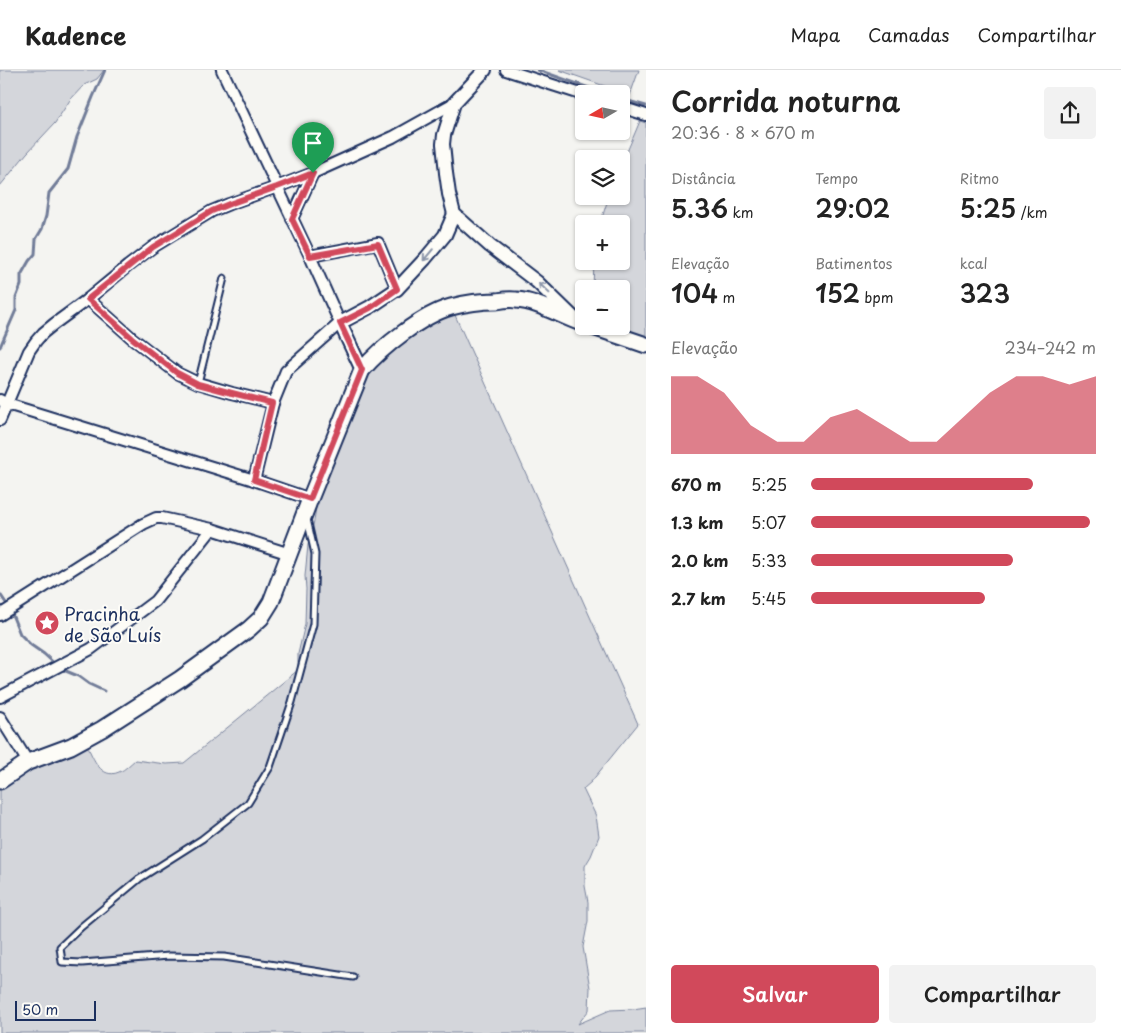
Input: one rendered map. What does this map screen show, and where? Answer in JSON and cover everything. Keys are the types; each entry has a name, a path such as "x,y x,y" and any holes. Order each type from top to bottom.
{"main road":[{"path":"0,781 28,762 71,746 102,729 180,679 249,629 261,618 271,602 362,370 386,346 427,317 451,307 483,301 516,300 542,306 575,320"},
{"path":"618,335 646,344"}],"street":[{"path":"222,70 362,370"},
{"path":"0,420 4,402 29,350 36,340 153,247 212,211 313,173 393,137 454,103 485,70"},
{"path":"506,70 575,92"},
{"path":"454,103 446,126 443,144 449,194 454,214 575,316"},
{"path":"630,110 646,115"},
{"path":"292,219 313,173"},
{"path":"254,480 272,403 286,371 340,323 370,308 397,289 445,234 454,214"},
{"path":"310,256 378,244 397,289"},
{"path":"88,299 132,338 177,373 198,384 272,403"},
{"path":"4,402 254,480 308,506"},
{"path":"0,615 156,518 212,529 290,554"},
{"path":"0,697 91,648 155,600 212,529"},
{"path":"0,717 28,762"}],"lane":[{"path":"198,384 224,278"},
{"path":"308,506 315,554 313,624 292,702 270,767 248,804 202,839 139,879 60,946 62,962 82,963 169,956 224,957 353,977"}],"shaded area":[{"path":"0,70 104,70 97,79 84,85 70,100 55,123 0,186"},
{"path":"559,70 639,70 630,95 630,85 602,85"},
{"path":"640,121 646,123 646,342 630,335 630,280 593,280 594,270 630,270 630,215 603,215 606,205 630,205 630,150 628,150"},
{"path":"454,313 638,724 591,782 583,789 596,816 599,836 585,866 588,921 583,947 590,988 589,1010 578,1024 610,1010 646,1007 646,1033 0,1033 0,780 87,745 99,766 107,773 113,774 121,771 135,760 166,764 184,763 298,670 298,654 305,624 305,576 308,545 314,521 320,480 351,398 381,352 429,321"}],"waterway":[{"path":"0,347 16,310 16,298 21,285 21,275 35,254 36,239 42,229 46,216 49,193 68,169 77,137 105,70"},
{"path":"538,70 580,85"},
{"path":"630,102 646,106"},
{"path":"0,594 8,606"},
{"path":"11,612 20,634 56,665"},
{"path":"61,669 78,676 104,691"}],"place":[{"name":"Pracinha de São Luís","path":"47,623"}],"route":[{"path":"313,173 292,219 310,256 378,244 397,289 370,308 340,323 362,370 310,499 254,480 272,403 198,384 177,373 132,338 88,299 153,247 212,211 313,173"}]}
